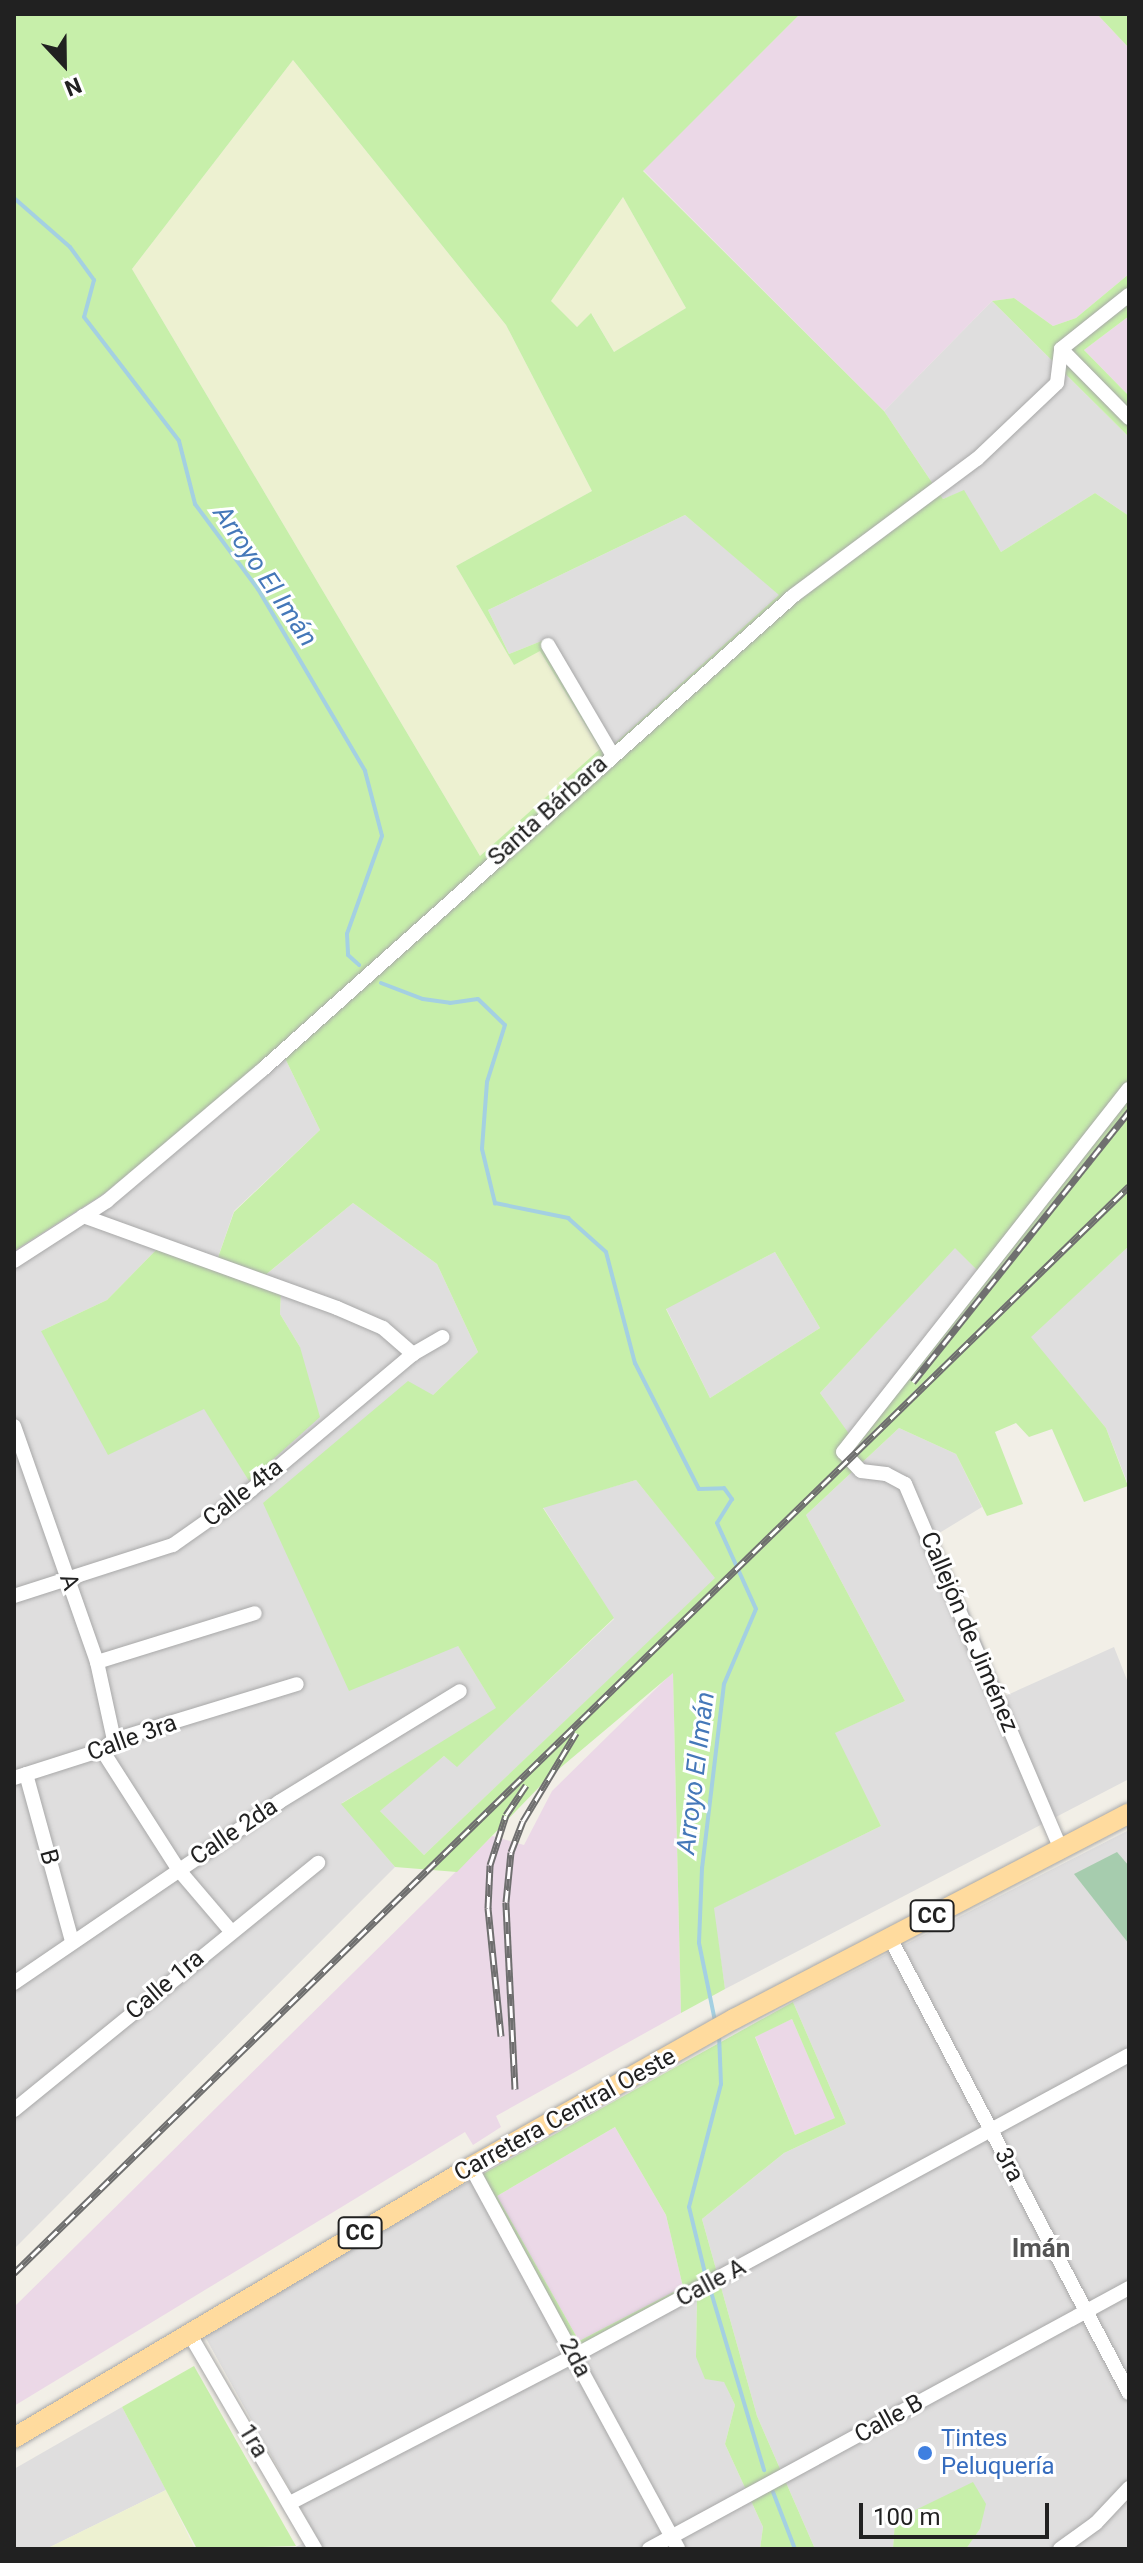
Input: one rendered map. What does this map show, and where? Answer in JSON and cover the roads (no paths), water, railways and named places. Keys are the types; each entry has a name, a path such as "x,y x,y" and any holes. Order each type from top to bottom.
{"main road":[{"name":"Carretera Central Oeste","path":"14,2438 471,2167 734,2019 1129,1813"}],"street":[{"path":"1129,295 1061,349 1129,418"},
{"name":"Santa Bárbara","path":"14,1261 83,1216 262,1070 612,754 793,596 977,459 1045,398 1057,383 1061,349"},
{"path":"548,645 612,754"},
{"name":"Callejón de Jiménez","path":"1060,1847 905,1484 886,1474 861,1471 843,1452 1129,1089"},
{"path":"83,1216 337,1308 383,1328 413,1354"},
{"name":"Calle 4ta","path":"14,1596 173,1545 251,1490 413,1354 443,1337"},
{"name":"A","path":"14,1426 97,1662 108,1745 178,1869 230,1930"},
{"path":"97,1662 255,1613"},
{"name":"Calle 3ra","path":"20,1776 297,1684"},
{"name":"Calle 2da","path":"14,1983 337,1764 460,1691"},
{"name":"B","path":"20,1776 72,1941"},
{"name":"Calle 1ra","path":"14,2110 230,1930 318,1863"},
{"name":"3ra","path":"890,1938 1129,2393"},
{"name":"Calle A","path":"290,2503 574,2356 1129,2055"},
{"name":"2da","path":"471,2167 675,2543"},
{"name":"Calle B","path":"649,2549 675,2543 1129,2288"},
{"name":"1ra","path":"189,2333 315,2549"},
{"path":"1060,2549 1096,2523 1129,2488"}],"waterway":[{"name":"Arroyo El Imán","path":"14,198 70,247 94,280 84,317 179,441 195,504 258,589 365,771 382,836 347,934 348,955 359,965"},
{"name":"Arroyo El Imán","path":"381,983 423,999 450,1003 478,999 505,1025 487,1082 482,1149 495,1203 568,1218 606,1252 635,1363 699,1489 724,1488 732,1499 717,1523 756,1609 724,1684 702,1868 699,1943 715,2021"},
{"name":"Arroyo El Imán","path":"705,2273 689,2207 721,2084 719,2034"},
{"name":"Arroyo El Imán","path":"711,2292 764,2470"},
{"name":"Arroyo El Imán","path":"773,2492 795,2549"}],"railway":[{"path":"913,1382 1129,1111"},
{"path":"14,2273 1129,1186"},
{"path":"515,2089 506,1902 511,1852 523,1821 576,1733"},
{"path":"501,2036 488,1908 490,1865 506,1815 526,1785"}],"place":[{"name":"Tintes Peluquería","path":"925,2453"}],"district":[{"name":"Imán","path":"1041,2249"}]}
